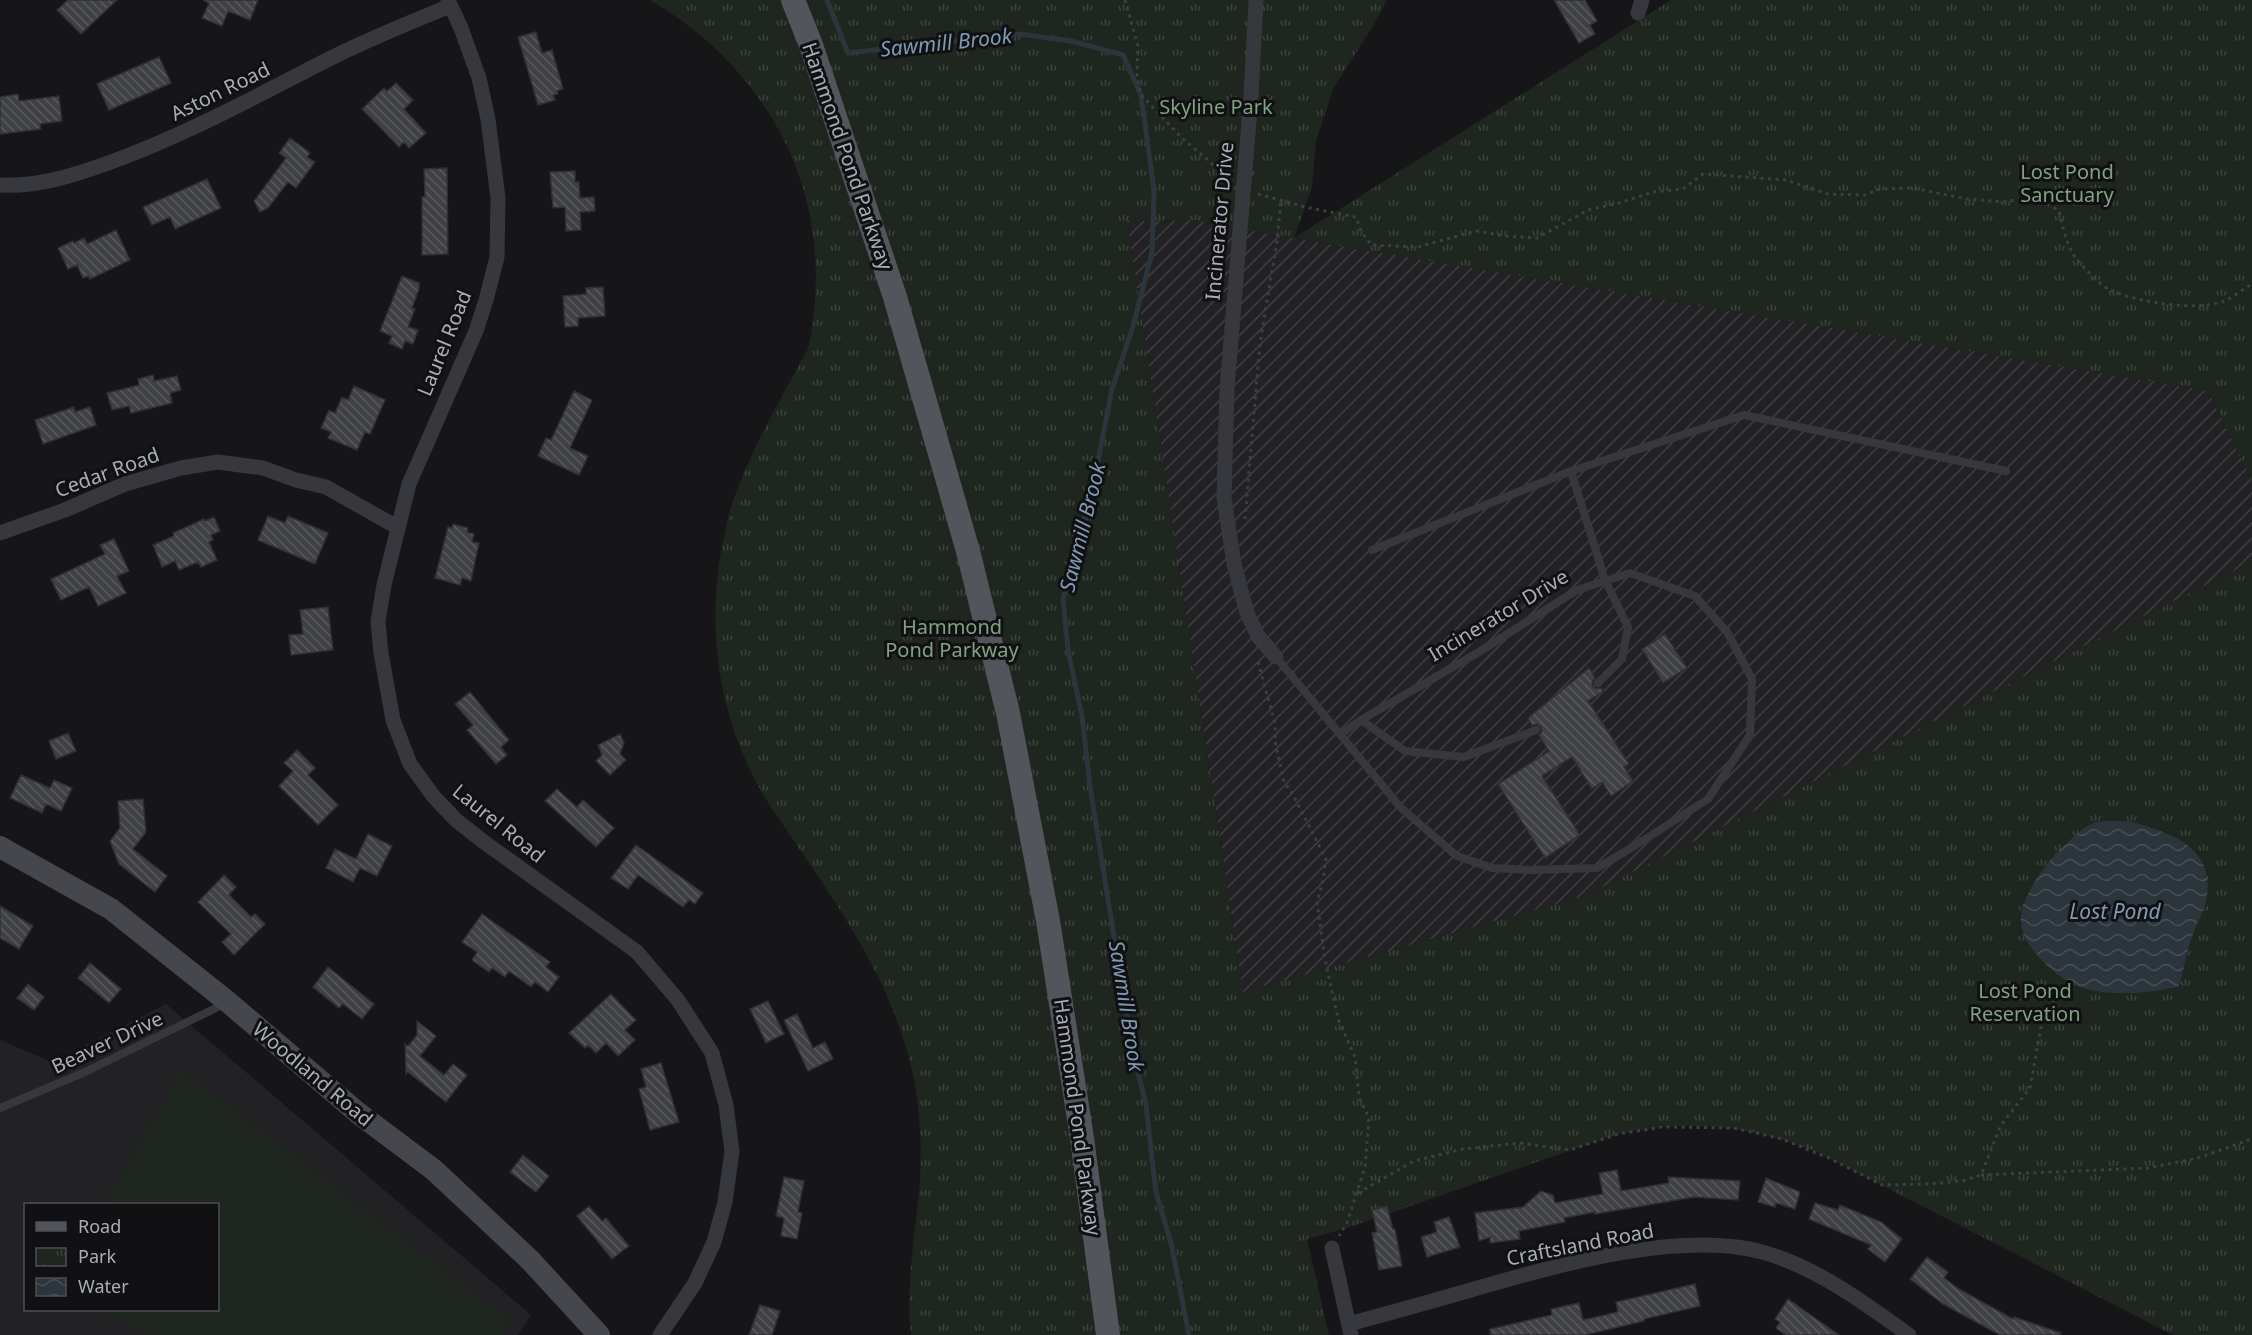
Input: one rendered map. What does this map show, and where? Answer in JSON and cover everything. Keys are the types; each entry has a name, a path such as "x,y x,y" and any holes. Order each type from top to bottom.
{"main road":[{"name":"Hammond Pond Parkway","path":"793,0 812,45 895,297 968,551 1008,713 1048,921 1082,1138 1108,1335"}],"street":[{"name":"Incinerator Drive","path":"1256,0 1227,389 1224,498 1234,564 1248,613 1258,636 1276,657"},
{"name":"Aston Road","path":"0,185 18,186 67,178 147,149 449,3"},
{"name":"Laurel Road","path":"449,3 461,28 479,78 488,119 498,198 496,257 476,331 409,484 397,527 378,621 381,653 393,720 411,764 434,797 456,820 484,842 637,952 678,1000 712,1053 726,1105 732,1151 725,1202 714,1242 695,1282 660,1335"},
{"name":"Cedar Road","path":"0,533 65,510 125,484 182,468 219,462 263,468 296,480 326,487 397,527"},
{"name":"Woodland Road","path":"0,848 111,909 228,1002 358,1113 434,1170 530,1260 599,1335"},
{"name":"Craftsland Road","path":"1350,1330 1547,1269 1582,1261 1654,1249 1720,1246 1746,1248 1772,1254 1821,1276 1909,1335"},
{"path":"1332,1248 1350,1330"}],"lane":[{"path":"1372,550 1571,471 1744,415 2006,471"},
{"path":"1571,471 1605,580 1628,627 1622,659 1598,683"},
{"name":"Incinerator Drive","path":"1276,657 1401,808 1457,856 1492,868 1529,870 1597,868 1708,799 1750,735 1752,679 1727,632 1695,596 1630,573 1577,590 1479,652 1361,720 1341,734"},
{"path":"1361,720 1406,751 1464,756 1536,730"},
{"name":"Beaver Drive","path":"0,1108 85,1072 228,1002"}],"path":[{"path":"1125,0 1138,46 1137,74 1142,95 1182,138 1243,190 1356,217 1361,231 1371,245 1418,247 1476,231 1537,238 1588,210 1653,192 1683,189 1703,174 1786,180 1828,194 1865,195 1880,189 1913,188 1967,199 2004,202 2020,199 2043,201 2059,211 2067,241 2078,261 2108,289 2158,304 2196,305 2224,301 2252,284"},
{"path":"1244,520 1260,343 1278,241 1281,200"},
{"path":"1258,636 1258,661 1275,723 1275,741 1284,782 1326,859 1317,902 1325,959 1338,1019 1355,1057 1359,1097 1369,1118 1369,1141 1365,1167 1347,1222 1332,1248"},
{"path":"1981,1175 2001,1125 2030,1088 2042,1021 2054,1001"},
{"path":"1357,1194 1414,1161 1463,1149 1520,1143 1570,1150 1618,1134 1663,1127 1734,1128 1782,1139 1826,1156"},
{"path":"1817,1152 1882,1185 1928,1184 1962,1181 1981,1175 2148,1168 2198,1158 2252,1140"}],"shaded area":[{"path":"1195,220 2208,391 2252,481 2252,562 1585,896 1243,992 1127,221"},
{"path":"166,1004 531,1315 518,1335 0,1335 0,1040 52,1062"}],"green space":[{"path":"650,0 1387,0 1333,89 1316,141 1312,187 1294,238 1671,0 2252,0 2252,481 2208,391 1293,238 1195,220 1127,221 1243,992 1585,896 2252,562 2252,1335 2173,1335 1817,1152 1744,1130 1694,1126 1644,1129 1618,1134 1347,1228 1307,1239 1329,1335 911,1335 910,1281 921,1157 918,1103 907,1051 896,1019 868,957 834,900 758,785 730,719 717,649 715,613 717,578 731,506 758,443 808,349 815,296 814,244 805,195 788,148 764,105 732,66 694,30"},
{"path":"181,1070 511,1321 502,1335 148,1335 105,1311 219,1311 219,1203 106,1203"}],"water":[{"name":"Lost Pond","path":"2129,821 2172,836 2185,843 2195,853 2203,864 2207,878 2206,901 2188,949 2178,987 2130,993 2095,991 2062,978 2041,960 2025,938 2021,927 2021,916 2034,883 2068,841 2097,822"}],"building":[{"path":"68,0 117,0 81,34 57,10"},
{"path":"203,0 258,0 250,20 228,11 222,26 202,18 209,3"},
{"path":"1554,0 1585,0 1597,21 1590,25 1595,34 1579,43"},
{"path":"536,32 542,53 552,50 563,89 553,95 555,100 538,105 518,37"},
{"path":"159,57 171,83 109,110 97,84"},
{"path":"396,83 413,100 404,109 426,133 409,148 404,142 399,147 362,109 384,88 387,91"},
{"path":"18,94 19,101 59,96 62,121 40,124 41,129 0,134 0,97"},
{"path":"290,138 310,153 307,157 315,162 296,188 288,182 268,208 260,212 254,201 286,158 279,153"},
{"path":"447,168 448,254 422,255 424,169"},
{"path":"575,171 575,182 579,182 580,198 594,197 595,211 580,212 581,230 566,231 565,207 553,208 550,172"},
{"path":"207,179 221,208 175,229 170,217 152,225 143,207"},
{"path":"116,230 130,260 90,279 88,276 83,278 77,265 68,269 58,248 84,238 87,244"},
{"path":"402,276 419,283 419,289 408,327 418,330 413,344 405,341 402,349 389,343 392,336 380,331"},
{"path":"603,287 605,316 578,318 578,326 565,327 563,296 586,294 586,288"},
{"path":"153,375 154,381 177,376 181,390 170,393 172,403 131,413 129,406 112,410 107,393 139,385 138,379"},
{"path":"354,386 385,400 370,434 365,432 357,450 328,438 331,432 321,428 329,410 335,413 342,397 348,400"},
{"path":"574,391 592,400 570,448 588,456 579,475 538,456 546,438 551,440"},
{"path":"74,407 75,412 90,407 96,425 43,444 35,420"},
{"path":"268,516 285,523 288,516 328,533 315,564 258,540"},
{"path":"214,517 220,531 211,535 213,540 209,542 217,560 201,567 198,562 179,570 175,561 162,567 153,545 174,536 173,533"},
{"path":"453,524 468,528 467,532 474,534 472,542 479,543 471,581 462,578 460,585 435,578 448,527 452,528"},
{"path":"114,539 129,571 117,576 126,593 98,606 89,587 61,600 51,579 105,554 100,545"},
{"path":"328,607 333,650 291,655 289,635 303,634 300,610"},
{"path":"1665,634 1687,668 1663,683 1642,649"},
{"path":"1589,668 1595,678 1592,682 1593,687 1604,691 1588,701 1629,764 1624,767 1633,781 1611,796 1602,782 1592,789 1572,757 1542,776 1580,835 1545,858 1498,784 1549,751 1539,735 1542,732 1541,727 1538,724 1532,725 1528,718"},
{"path":"470,692 509,740 501,747 507,755 496,764 467,730 473,725 455,704"},
{"path":"68,733 76,751 56,759 49,741"},
{"path":"620,734 624,743 620,754 626,760 610,775 596,761 602,755 598,745"},
{"path":"297,750 315,768 308,775 338,805 318,825 279,786 293,771 284,763"},
{"path":"21,775 50,788 54,780 72,788 61,811 46,804 42,813 10,798"},
{"path":"557,789 577,807 583,800 614,828 596,847 545,801"},
{"path":"143,799 146,832 133,849 167,876 155,892 119,864 110,841 120,828 118,801"},
{"path":"368,834 392,846 377,876 360,868 353,882 326,868 335,849 356,859"},
{"path":"636,845 703,893 695,904 689,900 683,907 638,875 628,889 611,878"},
{"path":"224,875 236,887 229,895 251,917 255,914 265,924 234,955 222,942 231,934 198,902"},
{"path":"0,906 33,926 19,949 0,938"},
{"path":"482,914 550,962 546,967 559,977 548,992 535,982 531,987 509,971 505,977 492,968 489,972 472,960 477,952 462,942"},
{"path":"90,963 121,989 109,1003 78,978"},
{"path":"328,967 374,1004 362,1019 343,1004 339,1008 313,987"},
{"path":"28,984 44,997 34,1010 17,998"},
{"path":"611,994 636,1020 625,1030 635,1040 618,1056 606,1043 596,1053 588,1045 585,1048 569,1033"},
{"path":"768,1001 784,1034 766,1043 750,1009"},
{"path":"797,1014 813,1048 825,1042 833,1059 808,1071 784,1020"},
{"path":"417,1021 436,1036 420,1056 444,1075 453,1064 467,1075 446,1102 408,1072 406,1074 405,1044 408,1046 417,1035"},
{"path":"661,1063 679,1122 650,1130 639,1089 646,1087 641,1069"},
{"path":"523,1155 549,1176 536,1192 510,1172"},
{"path":"1617,1170 1621,1191 1669,1183 1668,1177 1740,1181 1738,1200 1694,1197 1595,1214 1595,1212 1564,1218 1565,1222 1519,1231 1520,1239 1490,1243 1490,1237 1479,1241 1475,1213 1523,1207 1541,1191 1553,1195 1555,1203 1603,1194 1599,1173"},
{"path":"784,1177 804,1181 798,1212 802,1213 797,1239 781,1236 784,1218 776,1216"},
{"path":"1766,1178 1800,1192 1795,1209 1776,1203 1775,1207 1758,1202"},
{"path":"1815,1203 1838,1210 1840,1205 1881,1222 1902,1239 1885,1262 1868,1249 1871,1245 1809,1219"},
{"path":"589,1206 602,1221 606,1218 629,1246 612,1259 577,1216"},
{"path":"1387,1206 1393,1229 1395,1229 1402,1266 1379,1270 1372,1233 1377,1232 1372,1210"},
{"path":"1449,1217 1460,1247 1427,1257 1421,1237 1437,1232 1434,1222"},
{"path":"1927,1257 1948,1272 1944,1278 1959,1289 2013,1319 2014,1317 2061,1333 2060,1335 2000,1335 1943,1304 1910,1279"},
{"path":"1695,1284 1700,1306 1644,1319 1644,1321 1585,1335 1490,1335 1490,1329 1552,1315 1551,1309 1579,1303 1583,1320 1618,1312 1616,1302"},
{"path":"1788,1299 1839,1335 1786,1335 1776,1328 1780,1322 1775,1319"},
{"path":"760,1305 780,1311 772,1335 749,1335"}],"waterway":[{"name":"Sawmill Brook","path":"827,0 848,53 1019,34 1071,41 1123,55 1141,95 1154,190 1152,253 1133,326 1112,389 1091,496 1073,552 1063,600 1068,650 1082,716 1090,786 1132,1047 1146,1105 1156,1192 1171,1243 1189,1335"}],"park label":[{"name":"Skyline Park","path":"1216,106"},
{"name":"Lost Pond Sanctuary","path":"2067,182"},
{"name":"Lost Pond Reservation","path":"2025,1002"}]}
